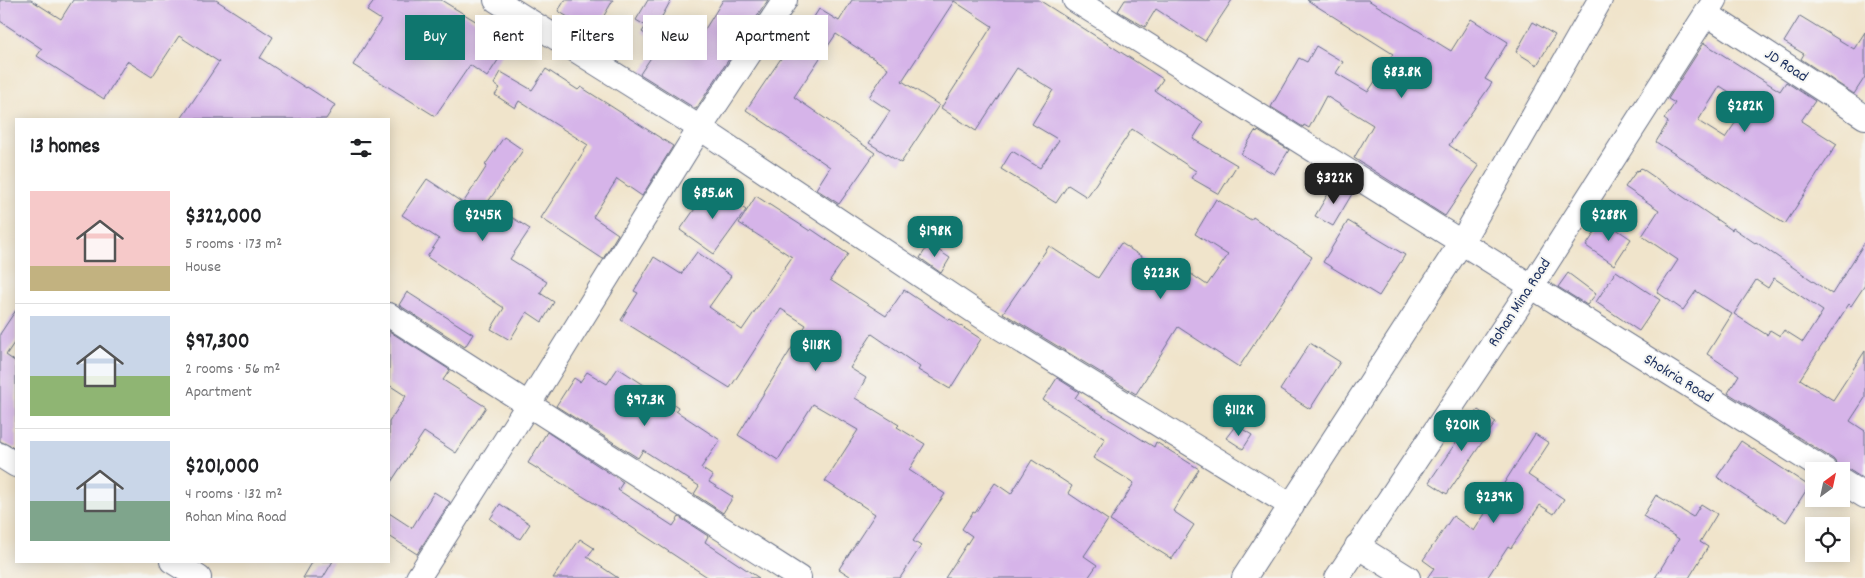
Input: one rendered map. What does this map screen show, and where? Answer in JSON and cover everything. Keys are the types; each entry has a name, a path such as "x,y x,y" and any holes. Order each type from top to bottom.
{"street":[{"path":"496,0 700,128 983,317 1292,506"},
{"path":"418,578 700,128 785,0"},
{"name":"Shokria Road","path":"1075,0 1812,462"},
{"path":"1244,578 1461,243 1600,0"},
{"name":"JD Road","path":"1711,7 1865,117"},
{"name":"Rohan Mina Road","path":"1336,578 1531,287 1711,7"},
{"path":"390,316 799,578"},
{"path":"0,455 15,464"},
{"path":"1850,487 1865,496"},
{"path":"1357,546 1408,578"},
{"path":"175,563 199,578"}],"building":[{"path":"0,0 31,0 61,19 73,0 216,0 273,37 260,58 335,105 327,118 182,118 219,62 179,36 152,77 127,61 104,99 37,56 42,49 0,21"},
{"path":"375,0 441,0 475,21 475,60 498,60 487,77 470,65 435,116 353,65 381,20 367,11"},
{"path":"565,0 613,0 604,15 565,15 558,11"},
{"path":"648,0 671,0 663,15 643,15 643,24 636,20"},
{"path":"723,0 768,0 758,15 717,15 717,60 728,60 696,109 640,74 649,60 707,60 707,26"},
{"path":"852,0 1039,0 1163,79 1155,91 1203,123 1193,139 1237,165 1219,194 1191,178 1196,171 1132,129 1087,197 1068,185 1056,203 1001,169 1012,151 1040,168 1059,140 1032,124 1053,90 1017,68 976,131 941,108 992,26 954,1 902,81 939,105 901,163 869,143 890,111 869,97 888,68 836,34 828,46 828,15 815,15 819,9 839,21"},
{"path":"1125,0 1232,0 1205,41 1156,9 1145,27 1118,11"},
{"path":"1307,0 1368,0 1451,51 1471,19 1508,42 1485,79 1492,83 1449,145 1479,166 1445,216 1354,158 1373,125 1326,96 1309,128 1304,125 1303,127 1271,107 1299,58 1307,62 1316,46 1343,62 1336,73 1368,92 1393,54"},
{"path":"1800,16 1854,49 1865,32 1865,77 1854,94 1801,59 1804,54 1784,42"},
{"path":"1533,22 1555,35 1537,65 1516,52"},
{"path":"1704,43 1780,91 1786,82 1815,101 1801,121 1837,144 1785,224 1656,142 1668,122 1664,119 1675,103 1668,99","holes":["1720,86 1748,104 1725,138 1698,121"]},
{"path":"780,60 819,60 794,97 875,153 839,204 816,189 830,167 746,110"},
{"path":"546,69 578,90 581,87 673,146 642,196 617,179 593,217 618,234 603,259 541,218 588,145 519,101 515,108 495,95 500,88 494,84 501,72 532,90"},
{"path":"1255,131 1289,150 1274,174 1241,154"},
{"path":"504,137 523,150 488,202 530,229 510,259 547,282 540,293 554,302 542,322 527,312 510,340 491,329 504,308 427,257 439,239 402,215 427,179 463,203"},
{"path":"1641,168 1732,230 1733,228 1756,242 1832,294 1865,242 1865,285 1851,306 1849,304 1800,379 1833,400 1865,351 1865,398 1850,421 1865,431 1865,480 1850,470 1850,462 1835,462 1728,393 1739,375 1707,354 1732,314 1696,291 1683,310 1657,292 1678,260 1642,236 1659,210 1625,187 1637,170","holes":["1774,278 1823,311 1803,342 1784,330 1780,336 1770,330 1767,335 1734,314 1756,280 1768,288"]},
{"path":"1334,184 1352,194 1333,226 1315,216"},
{"path":"711,186 746,210 714,254 680,230"},
{"path":"756,196 848,254 830,280 886,316 904,290 981,339 950,389 918,370 920,367 872,334 850,368 866,378 855,398 899,425 897,427 925,444 909,470 945,494 913,541 921,546 900,578 853,578 839,569 875,514 825,481 858,430 813,404 778,460 738,435 806,325 781,309 730,388 621,320 638,293 634,291 654,257 681,274 697,252 731,276 709,307 742,330 792,257 739,223"},
{"path":"1216,199 1251,220 1253,217 1312,257 1239,367 1178,327 1136,394 1003,313 1049,246 1098,278 1121,243 1171,276 1178,265 1207,285 1228,255 1195,234"},
{"path":"1603,220 1631,239 1614,265 1586,246"},
{"path":"1348,221 1405,255 1379,296 1323,262"},
{"path":"929,244 950,258 941,273 920,258"},
{"path":"1616,271 1660,300 1639,331 1596,302"},
{"path":"1568,273 1596,294 1587,305 1558,287"},
{"path":"407,292 473,334 465,347 399,305"},
{"path":"15,312 15,342 6,355 15,361 15,448 0,441 0,334"},
{"path":"390,332 450,370 443,380 486,407 456,453 424,432 390,483 390,420 406,396 390,386"},
{"path":"1310,343 1340,362 1310,409 1280,390"},
{"path":"618,368 678,407 676,411 720,440 701,468 713,476 709,482 733,497 723,513 694,494 699,486 643,450 638,458 556,406 574,378 580,382 587,372 607,384"},
{"path":"1057,378 1079,392 1075,398 1154,447 1156,442 1199,469 1173,511 1194,525 1172,559 1110,521 1134,483 1093,458 1105,439 1043,400"},
{"path":"1478,410 1496,422 1447,494 1429,482"},
{"path":"1236,425 1252,435 1243,449 1226,438"},
{"path":"547,432 623,482 618,490 673,526 679,517 708,536 705,542 759,578 709,578 607,511 528,463"},
{"path":"1535,434 1549,443 1528,475 1564,499 1554,514 1540,505 1511,548 1508,546 1487,578 1427,578 1434,568 1423,560 1453,516 1474,531"},
{"path":"1741,441 1805,483 1805,492 1786,522 1717,477"},
{"path":"1032,460 1072,486 1068,493 1108,520 1084,556 1097,565 1088,578 945,578 972,536 962,529 973,512 975,513 995,483 1011,494"},
{"path":"434,492 450,502 417,554 390,537 390,514 412,528"},
{"path":"1656,495 1693,517 1701,504 1717,514 1700,542 1708,547 1689,578 1655,578 1679,539 1643,516"},
{"path":"500,504 530,524 520,539 490,519"},
{"path":"580,539 594,548 587,557 618,578 553,578"},
{"path":"312,563 332,563 323,578 303,578"}]}
